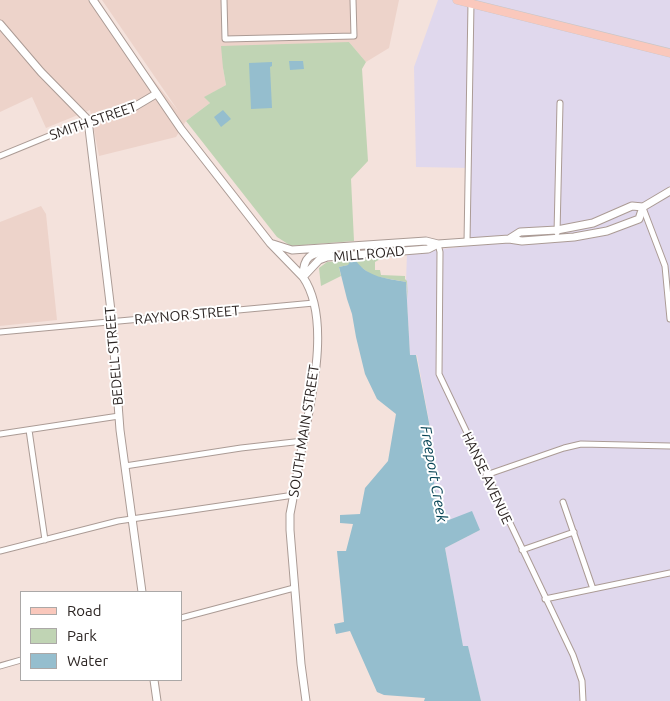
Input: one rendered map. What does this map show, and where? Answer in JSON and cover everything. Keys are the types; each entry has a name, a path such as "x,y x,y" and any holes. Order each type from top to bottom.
{"main road":[{"name":"SOUTH MAIN STREET","path":"93,0 156,94 194,146 270,243 303,277 314,303 317,326 315,372 290,514 294,588 306,701"},
{"path":"457,0 670,53"},
{"path":"0,24 41,72 88,120"},
{"name":"SMITH STREET","path":"88,120 129,110 156,94"},
{"name":"BEDELL STREET","path":"88,120 112,322 119,416 142,591"},
{"name":"MILL ROAD","path":"509,239 520,232 557,230 593,223 632,206 643,207 670,191"},
{"name":"MILL ROAD","path":"270,243 292,250 329,246 341,247 426,241 438,244 557,238 607,231 639,219 643,207"},
{"name":"MILL ROAD","path":"303,277 319,260 327,257 428,249 438,244"},
{"name":"MILL ROAD","path":"303,277 303,266 308,257 341,247"},
{"path":"154,681 157,701"}],"street":[{"path":"224,0 225,39 354,36 353,0"},
{"path":"468,242 471,3"},
{"path":"557,238 560,103"},
{"name":"SMITH STREET","path":"0,156 88,120"},
{"path":"643,207 665,266 670,319"},
{"name":"HANSE AVENUE","path":"438,244 440,252 439,374 578,669 582,681 584,701"},
{"name":"RAYNOR STREET","path":"0,332 314,303"},
{"path":"0,434 119,416"},
{"path":"29,430 45,540"},
{"path":"125,466 241,448 303,441"},
{"path":"486,475 581,444 670,446"},
{"path":"0,551 118,521 294,495"},
{"path":"563,502 594,589"},
{"path":"522,550 574,532"},
{"path":"545,599 670,573"},
{"path":"182,618 294,588"},
{"path":"0,666 20,660"}],"shaded area":[{"path":"0,0 90,0 179,112 102,0 399,0 389,48 366,62 349,42 223,68 226,85 205,97 210,103 186,121 176,137 99,156 90,110 46,128 32,97 0,112"},
{"path":"438,0 670,0 670,701 481,701 468,647 463,647 445,548 480,530 441,523 426,435 431,432 417,355 410,355 406,282 407,253 468,246 471,168 416,167 414,67"},
{"path":"41,206 46,214 57,320 0,326 0,222"}],"green space":[{"path":"349,42 366,62 362,69 368,161 351,179 354,241 291,246 277,237 186,121 210,103 204,97 226,85 221,46"},
{"path":"382,258 375,262 375,270 380,270 381,275 405,276 407,281 408,300 406,282 373,276 361,267 348,265 339,267 341,276 321,286 319,268 327,262"}],"water":[{"path":"289,61 303,61 304,69 290,70"},
{"path":"272,62 270,67 272,108 251,109 249,63"},
{"path":"223,110 231,119 221,127 214,117"},
{"path":"356,261 361,267 372,274 406,282 410,355 416,355 431,433 426,435 441,523 472,511 480,530 445,548 463,646 468,646 481,701 424,701 425,698 384,695 377,692 350,631 336,634 334,624 344,622 337,551 346,551 353,524 340,523 340,515 360,514 365,488 388,461 396,414 377,399 365,374 352,314 339,267"}],"water label":[{"name":"Freeport Creek","path":"434,474"}]}
